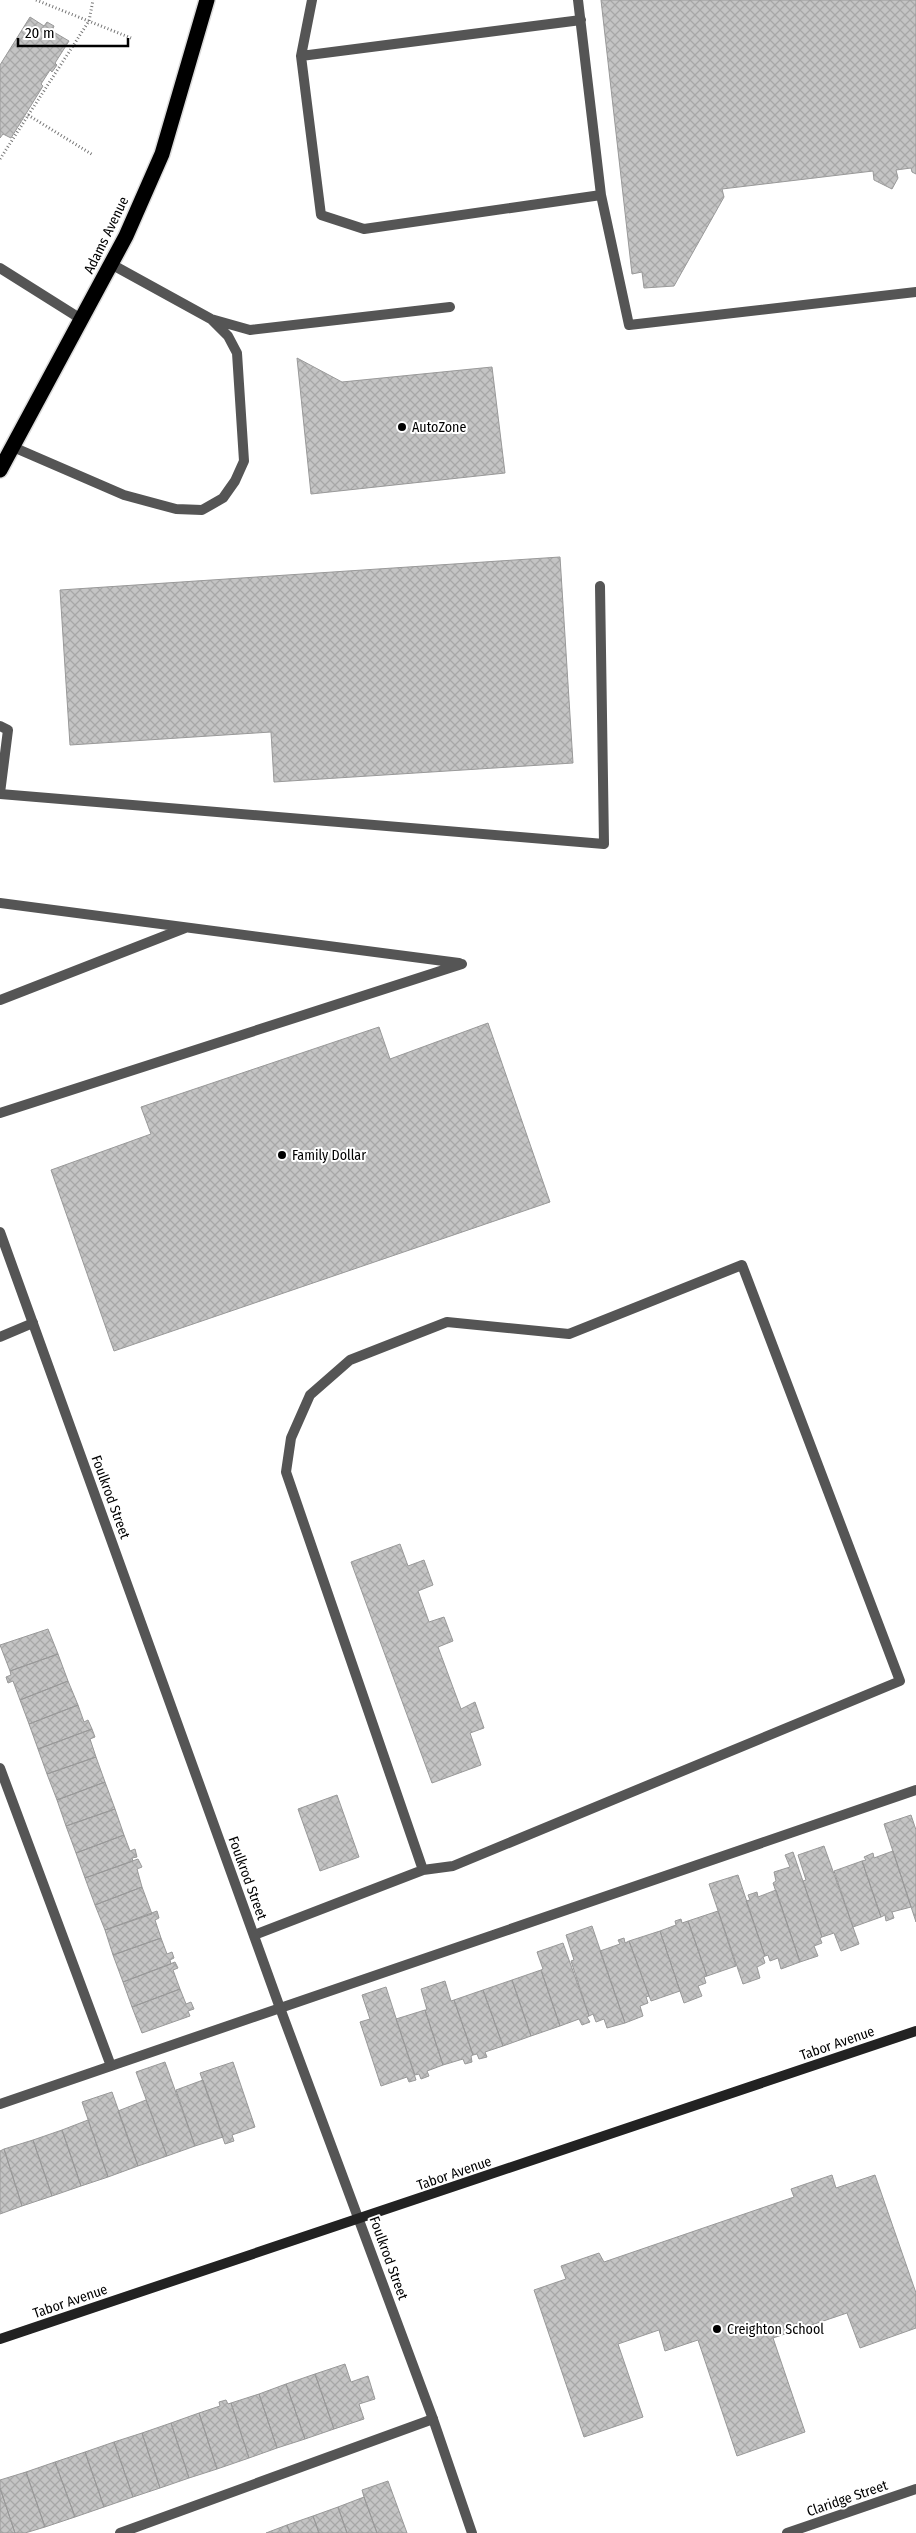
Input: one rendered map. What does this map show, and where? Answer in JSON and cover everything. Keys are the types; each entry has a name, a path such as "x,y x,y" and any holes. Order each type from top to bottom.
{"highway":[{"name":"Adams Avenue","path":"0,470 112,264 162,154 207,0"}],"street":[{"path":"312,0 301,56 320,215 364,230 601,195"},
{"path":"578,0 601,195 629,326 916,292"},
{"path":"301,56 580,20"},
{"path":"112,264 211,318 250,330 450,307"},
{"path":"0,268 81,319"},
{"path":"12,447 124,495 176,509 202,510 223,498 235,481 244,460 237,353 228,336 211,318"},
{"path":"0,726 8,730 0,793 604,844 600,586"},
{"path":"0,903 462,964 0,1113"},
{"path":"0,1000 187,928"},
{"name":"Foulkrod Street","path":"0,1232 280,2008 433,2419 472,2533"},
{"path":"254,1936 423,1870 454,1866 900,1681 742,1265 569,1334 446,1322 350,1360 310,1395 291,1438 286,1472 423,1870"},
{"path":"0,1337 33,1323"},
{"path":"0,1768 111,2066"},
{"path":"0,2104 916,1790"},
{"name":"Tabor Avenue","path":"0,2339 916,2031"},
{"path":"120,2533 433,2419"},
{"name":"Claridge Street","path":"787,2533 916,2490"}],"path":[{"path":"36,0 131,38"},
{"path":"0,159 89,21 93,0"},
{"path":"28,115 93,155"}],"building":[{"path":"601,0 916,0 916,174 912,172 911,168 896,170 898,178 892,189 874,180 873,171 722,189 724,197 674,286 644,288 642,272 632,274"},
{"path":"30,17 44,26 47,22 54,26 52,31 69,41 55,63 57,65 52,72 50,70 41,84 43,86 11,138 3,134 0,138 0,65"},
{"name":"AutoZone","path":"297,358 342,382 492,367 505,473 311,494"},
{"path":"560,557 573,763 274,782 271,732 70,745 60,590"},
{"path":"488,1023 550,1202 114,1351 51,1170 151,1134 141,1107 379,1027 390,1059"},
{"path":"400,1544 408,1566 424,1560 433,1585 418,1591 429,1622 444,1617 453,1641 438,1647 461,1709 475,1702 484,1728 470,1733 481,1765 432,1783 351,1562"},
{"path":"48,1629 58,1654 10,1671 0,1645"},
{"path":"58,1654 68,1681 20,1700 13,1681 8,1683 6,1677 11,1675 10,1671"},
{"path":"68,1681 78,1705 29,1724 20,1700"},
{"path":"78,1705 84,1722 88,1720 92,1729 38,1749 29,1724"},
{"path":"92,1729 95,1737 90,1739 96,1757 47,1774 38,1749"},
{"path":"96,1757 105,1782 57,1800 47,1774"},
{"path":"105,1782 115,1809 66,1826 57,1800"},
{"path":"337,1795 359,1857 320,1871 298,1809"},
{"path":"115,1809 124,1835 76,1853 66,1826"},
{"path":"911,1815 916,1830 916,1922 884,1824"},
{"path":"124,1835 130,1851 135,1849 137,1857 132,1858 133,1861 85,1878 76,1853"},
{"path":"824,1846 859,1944 841,1951 834,1933 822,1937 803,1881 806,1880 798,1855"},
{"path":"893,1851 911,1907 892,1912 894,1918 886,1921 885,1915 881,1917 862,1861 866,1860 864,1857 873,1853 874,1858"},
{"path":"793,1852 822,1937 820,1938 822,1943 814,1946 818,1956 800,1962 773,1883 776,1881 774,1872 790,1867 785,1855"},
{"path":"138,1859 142,1867 137,1869 142,1887 95,1905 85,1878"},
{"path":"862,1861 881,1917 853,1927 834,1871"},
{"path":"738,1875 765,1956 763,1957 765,1963 757,1967 760,1978 743,1984 709,1884"},
{"path":"142,1887 152,1914 105,1930 95,1905"},
{"path":"776,1890 800,1962 781,1969 778,1958 770,1961 768,1955 765,1956 746,1901 750,1900 748,1895 757,1892 758,1897"},
{"path":"157,1911 159,1918 155,1920 161,1938 113,1955 105,1930"},
{"path":"718,1911 736,1966 707,1976 688,1921"},
{"path":"681,1919 682,1923 688,1921 707,1976 704,1977 706,1983 698,1986 702,1996 684,2003 660,1931 676,1925 675,1921"},
{"path":"592,1926 625,2023 607,2028 604,2019 596,2022 593,2014 589,2016 571,1961 574,1960 566,1935"},
{"path":"660,1931 680,1991 651,2001 629,1941"},
{"path":"161,1938 167,1954 172,1952 174,1958 170,1960 171,1964 123,1982 113,1955"},
{"path":"624,1938 625,1943 629,1941 649,1996 646,1997 648,2003 640,2006 643,2016 625,2023 600,1951 620,1944 618,1940"},
{"path":"563,1943 589,2016 587,2017 590,2022 582,2025 579,2019 560,2026 541,1970 543,1969 537,1952"},
{"path":"175,1962 178,1968 173,1970 180,1989 132,2007 123,1982"},
{"path":"541,1970 560,2026 531,2036 512,1980"},
{"path":"512,1980 531,2036 503,2046 483,1990"},
{"path":"445,1981 451,2001 454,2000 473,2055 471,2056 472,2062 465,2064 463,2059 443,2065 425,2010 427,2010 421,1989"},
{"path":"386,1987 416,2080 409,2082 407,2077 381,2086 360,2022 370,2019 362,1995"},
{"path":"180,1989 186,2004 191,2002 194,2009 188,2011 190,2016 142,2033 132,2007"},
{"path":"483,1990 503,2046 485,2052 487,2057 479,2059 477,2054 473,2055 454,2000"},
{"path":"425,2010 443,2065 427,2071 429,2076 421,2079 419,2074 415,2075 396,2019"},
{"path":"165,2062 195,2146 167,2156 136,2072"},
{"path":"233,2062 255,2127 232,2135 234,2141 225,2144 200,2073"},
{"path":"203,2080 223,2137 195,2146 176,2090"},
{"path":"112,2092 138,2166 108,2177 82,2102"},
{"path":"146,2100 167,2156 138,2166 118,2111"},
{"path":"88,2120 108,2177 81,2186 62,2130"},
{"path":"62,2130 81,2186 52,2196 33,2140"},
{"path":"33,2140 52,2196 22,2206 4,2149"},
{"path":"4,2149 22,2206 0,2214 0,2151"},
{"path":"832,2175 836,2188 875,2175 916,2293 916,2328 860,2348 847,2313 773,2338 805,2432 737,2456 698,2340 665,2351 659,2330 618,2344 643,2417 584,2437 534,2290 566,2279 561,2266 599,2253 604,2262 794,2197 791,2189"},
{"path":"345,2364 351,2382 368,2376 375,2399 359,2404 364,2419 334,2429 315,2374"},
{"path":"315,2374 334,2429 305,2439 286,2384"},
{"path":"286,2384 305,2439 277,2448 259,2394"},
{"path":"259,2394 277,2448 249,2458 231,2403"},
{"path":"226,2400 228,2404 231,2403 249,2458 217,2469 199,2413 220,2406 219,2402"},
{"path":"199,2413 217,2469 189,2478 171,2423"},
{"path":"171,2423 189,2478 160,2488 142,2433"},
{"path":"142,2433 160,2488 133,2497 114,2442"},
{"path":"114,2442 133,2497 104,2507 85,2452"},
{"path":"85,2452 104,2507 75,2517 55,2462"},
{"path":"55,2462 75,2517 45,2527 26,2472"},
{"path":"26,2472 45,2527 25,2533 15,2533 0,2488 0,2480"},
{"path":"388,2481 407,2533 377,2533 362,2490"},
{"path":"0,2488 15,2533 0,2533"},
{"path":"364,2497 377,2533 347,2533 338,2507"},
{"path":"338,2507 347,2533 319,2533 313,2516"},
{"path":"313,2516 319,2533 290,2533 287,2525"},
{"path":"287,2525 290,2533 266,2533"}],"place":[{"name":"AutoZone","path":"402,427"},
{"name":"Family Dollar","path":"282,1155"},
{"name":"Creighton School","path":"717,2329"}]}
